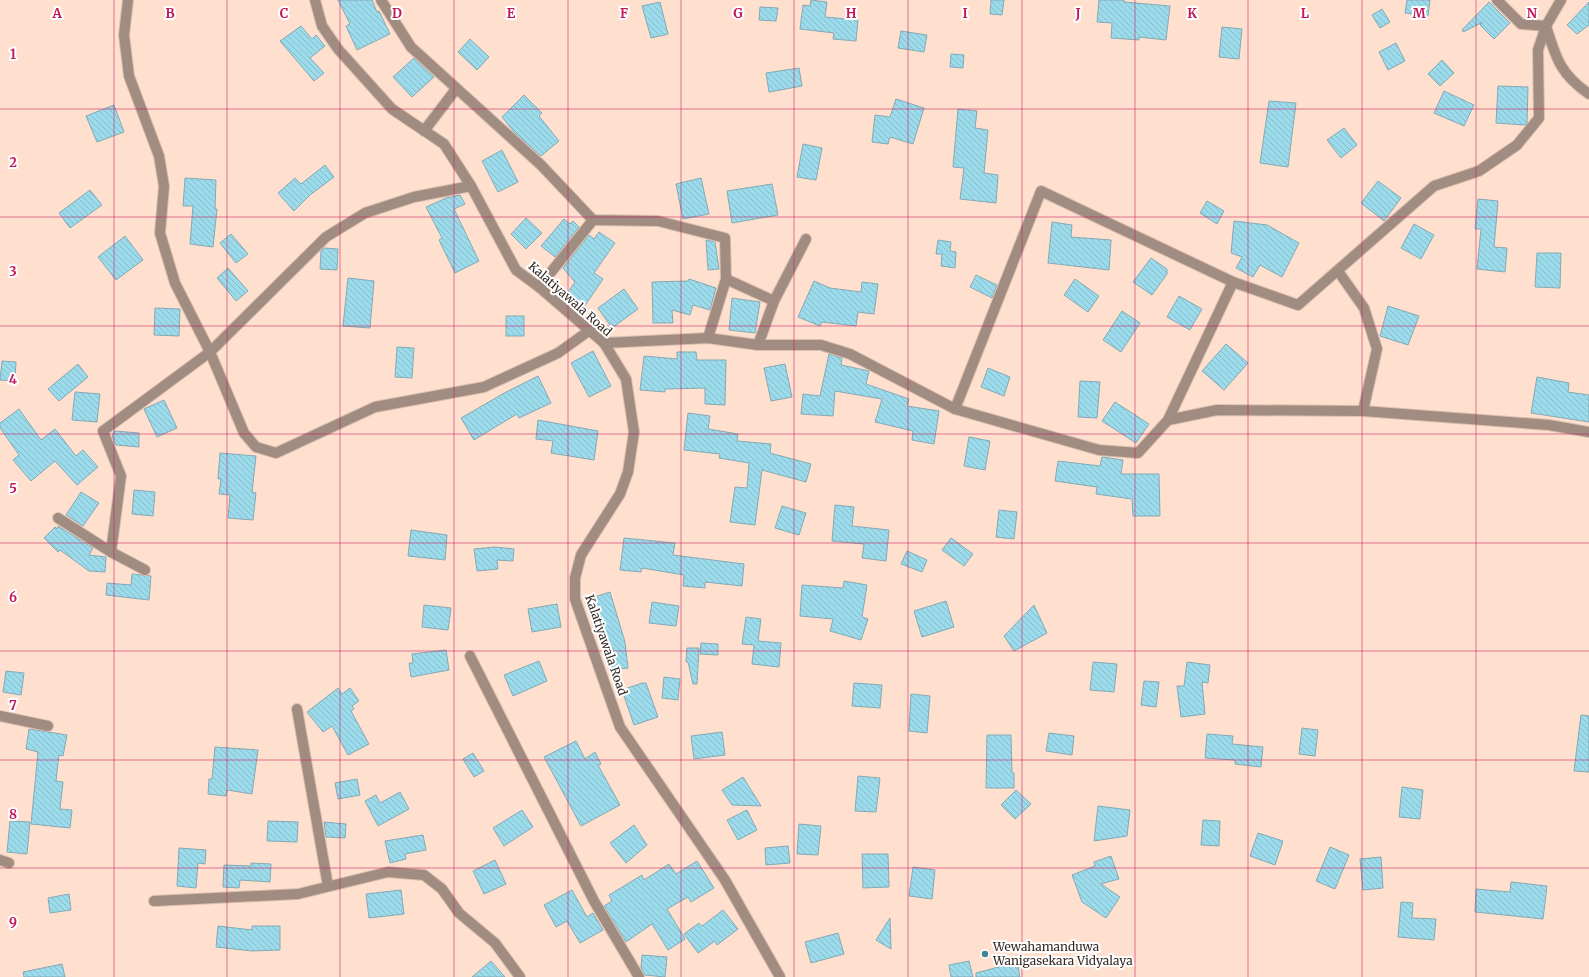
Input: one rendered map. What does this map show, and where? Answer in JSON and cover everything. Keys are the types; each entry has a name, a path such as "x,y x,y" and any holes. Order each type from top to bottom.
{"street":[{"path":"128,0 124,35 129,76 159,156 164,186 160,233 175,283 210,352 244,433 256,446 276,453 374,407 484,387 558,353 590,330"},
{"name":"Kalatiyawala Road","path":"315,0 322,26 338,50 392,109 444,144 471,186 516,270 539,287 604,343 626,379 634,432 628,472 620,494 581,555 574,578 576,599 620,726 725,880 780,977"},
{"path":"380,0 411,47 541,165 593,220 658,222 724,238 726,279 708,338"},
{"path":"1497,0 1521,24 1546,26"},
{"path":"955,409 1041,191 1233,282 1298,305 1434,186 1479,171 1517,146 1539,118 1538,50 1546,26 1561,0"},
{"path":"1546,26 1558,63 1574,83 1589,94"},
{"path":"424,131 456,89"},
{"path":"111,552 122,476 103,431 210,352 326,237 365,213 414,197 471,186"},
{"path":"539,287 593,220"},
{"path":"758,345 774,301 806,239"},
{"path":"1338,271 1364,308 1377,349 1363,411"},
{"path":"726,279 774,301"},
{"path":"604,343 708,338 758,345 821,345 850,354 955,409 1099,450 1138,453 1168,420 1233,282"},
{"path":"1168,420 1217,410 1363,411 1549,425 1589,432"},
{"path":"58,518 111,552 145,570"},
{"path":"470,656 594,901 639,977"},
{"path":"297,709 328,886"},
{"path":"0,716 48,726"},
{"path":"154,901 298,894 388,872 424,875 442,889 459,914 495,943 520,977"}],"building":[{"path":"338,0 372,0 390,34 357,50 346,26 350,24"},
{"path":"811,0 827,2 825,17 858,20 856,41 833,39 834,33 800,29 803,5 810,6"},
{"path":"991,0 1004,0 1002,15 990,14"},
{"path":"1099,0 1124,0 1124,2 1170,6 1166,40 1139,37 1139,40 1111,38 1112,23 1097,22"},
{"path":"1407,0 1430,0 1428,16 1405,13"},
{"path":"660,2 668,34 651,38 642,6"},
{"path":"1489,2 1510,23 1494,39 1480,25 1483,22 1463,32 1462,30"},
{"path":"1589,2 1589,25 1577,34 1567,25"},
{"path":"760,7 778,8 776,21 759,20"},
{"path":"1382,9 1390,22 1380,28 1372,15"},
{"path":"301,26 312,39 316,35 325,46 310,58 324,73 314,81 280,41"},
{"path":"1222,27 1242,29 1239,59 1219,57"},
{"path":"901,31 927,35 924,52 898,48"},
{"path":"470,39 489,57 477,70 458,52"},
{"path":"1396,43 1405,61 1388,70 1379,52"},
{"path":"951,54 964,55 963,68 950,67"},
{"path":"414,58 434,77 412,97 393,77"},
{"path":"1442,60 1454,73 1440,86 1428,74"},
{"path":"799,68 802,86 769,92 766,73"},
{"path":"1498,86 1528,87 1527,123 1525,125 1496,123"},
{"path":"1444,91 1474,105 1464,126 1434,113"},
{"path":"524,95 542,113 539,116 559,141 541,156 515,133 502,117"},
{"path":"896,99 924,108 913,144 890,137 888,144 872,142 875,115 890,117"},
{"path":"1269,101 1296,103 1288,167 1260,163"},
{"path":"114,105 124,132 97,142 86,116"},
{"path":"958,109 977,111 975,128 988,130 984,173 998,175 996,203 960,199 964,168 953,167"},
{"path":"1344,128 1357,145 1341,158 1327,140"},
{"path":"803,144 822,148 816,180 797,177"},
{"path":"502,150 518,182 498,192 482,161"},
{"path":"325,165 334,177 310,195 294,211 278,193 295,178 301,184"},
{"path":"185,178 216,180 215,209 217,209 213,247 190,244 193,206 183,206"},
{"path":"701,178 709,214 683,219 676,184"},
{"path":"1378,181 1401,198 1384,221 1361,203"},
{"path":"772,184 778,215 732,223 727,191"},
{"path":"90,190 102,205 70,228 59,213"},
{"path":"460,195 465,204 454,209 479,261 455,273 439,240 442,238 426,207 446,198"},
{"path":"1478,199 1498,201 1494,247 1507,248 1505,272 1477,269 1481,229 1475,229"},
{"path":"1207,201 1224,211 1217,224 1200,213"},
{"path":"526,218 542,233 526,249 511,234"},
{"path":"564,219 570,224 573,221 579,227 555,257 541,246"},
{"path":"1234,221 1267,225 1299,243 1282,277 1260,265 1253,277 1236,268 1242,257 1231,253"},
{"path":"1052,222 1072,225 1071,237 1111,240 1109,270 1048,263"},
{"path":"1414,224 1434,235 1421,259 1401,248"},
{"path":"599,232 615,243 594,273 603,279 584,307 566,295 575,282 563,268 589,235 594,239"},
{"path":"231,234 248,254 236,263 220,243"},
{"path":"125,236 143,260 116,280 98,257"},
{"path":"706,240 715,242 719,269 708,270"},
{"path":"938,240 951,242 950,251 956,252 955,268 941,266 942,254 936,254"},
{"path":"324,248 338,249 337,270 320,269 321,251"},
{"path":"1537,253 1561,253 1560,288 1535,287"},
{"path":"1151,258 1167,269 1167,274 1152,295 1133,282"},
{"path":"228,268 248,291 236,301 217,278"},
{"path":"976,275 997,285 992,298 970,287"},
{"path":"348,278 374,281 370,328 343,326"},
{"path":"689,279 716,288 710,310 693,305 690,315 672,310 673,323 653,323 652,282 688,281"},
{"path":"1075,279 1099,296 1088,312 1064,295"},
{"path":"814,281 830,288 861,292 862,282 878,284 874,314 858,312 856,326 822,322 820,326 798,317"},
{"path":"624,289 638,309 612,328 598,308"},
{"path":"1179,296 1202,309 1190,330 1167,317"},
{"path":"732,298 760,302 755,333 729,330"},
{"path":"1388,306 1419,316 1408,345 1380,336"},
{"path":"155,308 180,309 179,336 154,335"},
{"path":"1122,311 1140,323 1121,352 1103,340"},
{"path":"506,316 524,316 524,336 506,336"},
{"path":"1226,344 1248,363 1224,390 1202,371"},
{"path":"397,347 414,348 412,378 395,377"},
{"path":"593,351 611,386 589,397 571,363"},
{"path":"677,352 696,352 697,360 726,360 725,405 705,404 705,388 665,389 665,392 640,390 644,356 677,359"},
{"path":"829,354 842,358 841,365 869,371 866,384 909,399 907,406 939,411 934,444 912,440 913,431 875,422 882,399 835,391 833,416 801,414 803,394 820,396"},
{"path":"2,361 16,362 15,381 0,380"},
{"path":"78,364 88,377 59,401 48,389"},
{"path":"785,364 792,397 771,401 764,368"},
{"path":"988,368 1010,377 1004,396 981,387"},
{"path":"538,376 551,403 519,418 517,414 474,440 461,418 506,392"},
{"path":"1537,377 1569,383 1568,392 1589,395 1589,422 1531,413"},
{"path":"1080,381 1100,382 1097,418 1078,417"},
{"path":"75,392 100,394 97,422 72,420"},
{"path":"164,400 177,428 157,437 144,409"},
{"path":"1115,402 1149,424 1136,443 1102,421"},
{"path":"19,409 41,440 55,429 76,456 83,450 98,467 77,485 55,461 31,481 13,460 19,455 0,428 0,423"},
{"path":"688,413 710,416 708,429 738,434 737,441 771,444 770,453 811,464 806,482 762,470 755,525 730,522 735,487 747,488 749,463 719,458 720,454 684,450"},
{"path":"538,420 598,431 594,460 551,453 553,441 536,439"},
{"path":"114,431 139,433 139,447 116,445 112,437"},
{"path":"969,437 990,441 985,470 964,466"},
{"path":"220,453 256,456 252,492 256,493 253,520 228,518 230,495 219,494 221,479 218,479"},
{"path":"1102,457 1123,460 1121,474 1159,474 1160,516 1133,516 1132,499 1096,494 1097,487 1055,481 1058,461 1100,466"},
{"path":"134,490 155,492 153,516 132,514"},
{"path":"81,492 99,503 83,526 66,515"},
{"path":"835,505 854,507 852,526 889,530 886,561 862,558 864,544 832,541"},
{"path":"782,506 806,513 799,535 775,528"},
{"path":"999,510 1017,512 1014,539 996,537"},
{"path":"58,526 93,548 89,555 106,557 105,572 89,571 60,550 58,552 44,538 55,527 57,529"},
{"path":"411,530 447,535 445,560 408,556"},
{"path":"624,538 675,543 673,555 744,564 742,586 705,582 705,588 683,586 684,575 642,568 641,572 620,570"},
{"path":"951,538 973,554 964,566 942,550"},
{"path":"495,547 514,549 513,561 497,560 498,569 477,571 474,549"},
{"path":"907,551 927,560 922,572 901,564"},
{"path":"132,574 151,576 149,600 106,595 107,583 131,585"},
{"path":"844,581 867,585 862,617 868,619 861,640 830,631 833,619 800,616 802,585 843,588"},
{"path":"610,592 625,642 628,668 611,670 607,635 603,637 591,598"},
{"path":"946,601 954,627 922,637 914,611"},
{"path":"652,602 679,606 676,626 649,623"},
{"path":"557,604 561,627 532,632 528,609"},
{"path":"424,605 451,608 448,630 422,627"},
{"path":"1034,605 1047,633 1014,651 1004,636"},
{"path":"746,617 761,619 758,641 781,643 779,667 752,664 754,645 742,644"},
{"path":"701,643 718,644 718,655 700,654"},
{"path":"687,648 699,648 697,684 693,684 688,662 686,662"},
{"path":"446,650 449,670 411,677 409,663 413,663 412,654"},
{"path":"539,661 547,681 513,696 504,675"},
{"path":"1093,662 1117,664 1114,692 1090,690"},
{"path":"1187,662 1210,665 1208,683 1202,682 1205,714 1181,717 1177,686 1184,686"},
{"path":"6,671 24,673 21,695 3,692"},
{"path":"664,677 680,679 678,700 662,698"},
{"path":"1144,681 1159,682 1156,707 1141,705"},
{"path":"646,683 658,717 634,725 622,690"},
{"path":"854,683 882,685 880,708 852,706"},
{"path":"338,688 342,694 350,688 359,701 352,706 354,709 351,711 369,744 348,755 332,726 323,732 307,712"},
{"path":"911,694 930,696 927,733 909,731"},
{"path":"1581,715 1589,716 1589,772 1574,771"},
{"path":"1302,728 1318,730 1315,756 1299,754"},
{"path":"29,729 67,735 63,756 59,755 56,781 63,782 60,809 72,810 70,828 31,824 38,752 26,749"},
{"path":"722,732 725,755 694,759 691,736"},
{"path":"1049,733 1074,736 1072,755 1046,751"},
{"path":"1207,734 1233,736 1232,744 1263,747 1261,767 1235,764 1235,760 1205,758"},
{"path":"987,735 1011,735 1014,788 986,788"},
{"path":"576,741 585,759 595,752 601,764 598,765 620,805 581,826 544,757"},
{"path":"215,747 258,750 252,794 227,790 226,796 208,794 209,779 212,779"},
{"path":"473,753 484,771 474,777 463,759"},
{"path":"858,776 880,778 876,812 855,811"},
{"path":"743,777 761,806 732,805 722,790"},
{"path":"357,779 360,795 338,799 335,783"},
{"path":"1402,787 1423,790 1420,819 1399,817"},
{"path":"1016,790 1031,804 1015,819 1001,805"},
{"path":"400,792 409,809 378,826 365,801 376,795 380,803"},
{"path":"1098,806 1130,810 1127,836 1094,841"},
{"path":"522,810 533,827 504,846 493,828"},
{"path":"747,810 757,830 738,840 727,820"},
{"path":"1203,820 1220,821 1219,846 1201,845"},
{"path":"10,821 30,822 27,854 7,852"},
{"path":"268,821 298,822 297,842 267,841"},
{"path":"324,822 346,824 345,838 326,837"},
{"path":"799,824 821,826 818,855 797,854"},
{"path":"634,825 647,845 626,863 610,843"},
{"path":"1258,833 1283,841 1275,865 1250,856"},
{"path":"423,835 426,850 405,854 406,859 390,863 385,841"},
{"path":"788,846 790,863 766,865 765,848"},
{"path":"1330,847 1349,855 1335,889 1316,881"},
{"path":"179,848 206,850 205,864 198,863 196,888 177,886"},
{"path":"862,854 888,854 889,887 863,888"},
{"path":"1111,856 1119,879 1101,884 1120,897 1106,918 1082,902 1072,875 1095,866 1094,862"},
{"path":"1381,857 1383,888 1363,890 1360,859"},
{"path":"495,860 506,884 484,894 473,871"},
{"path":"697,861 714,888 691,902 688,897 667,909 685,939 668,950 652,924 626,942 604,906 612,901 609,895 642,875 644,880 669,864 676,874"},
{"path":"251,863 271,864 270,882 240,880 239,888 223,887 224,865 251,866"},
{"path":"913,867 935,870 932,899 909,896"},
{"path":"1511,882 1547,886 1543,919 1475,912 1476,889 1510,892"},
{"path":"401,890 404,914 369,918 366,894"},
{"path":"572,890 587,917 593,913 603,930 580,943 567,921 556,927 544,905"},
{"path":"69,894 71,910 50,913 48,898"},
{"path":"1401,902 1413,903 1412,918 1436,919 1434,940 1398,937"},
{"path":"723,910 738,929 717,945 715,941 698,953 684,934 699,923 702,926"},
{"path":"890,918 891,949 876,940"},
{"path":"218,926 252,930 252,926 280,926 280,950 252,951 216,947"},
{"path":"838,933 844,954 811,963 805,942"},
{"path":"642,955 667,957 665,977 645,975 641,968"},
{"path":"491,961 505,977 472,977"},
{"path":"969,961 973,977 951,977 949,965"},
{"path":"1017,962 1020,977 976,977 976,973"},
{"path":"62,964 65,977 24,977 23,972"}],"place":[{"name":"Wewahamanduwa Wanigasekara Vidyalaya","path":"985,954"}]}
